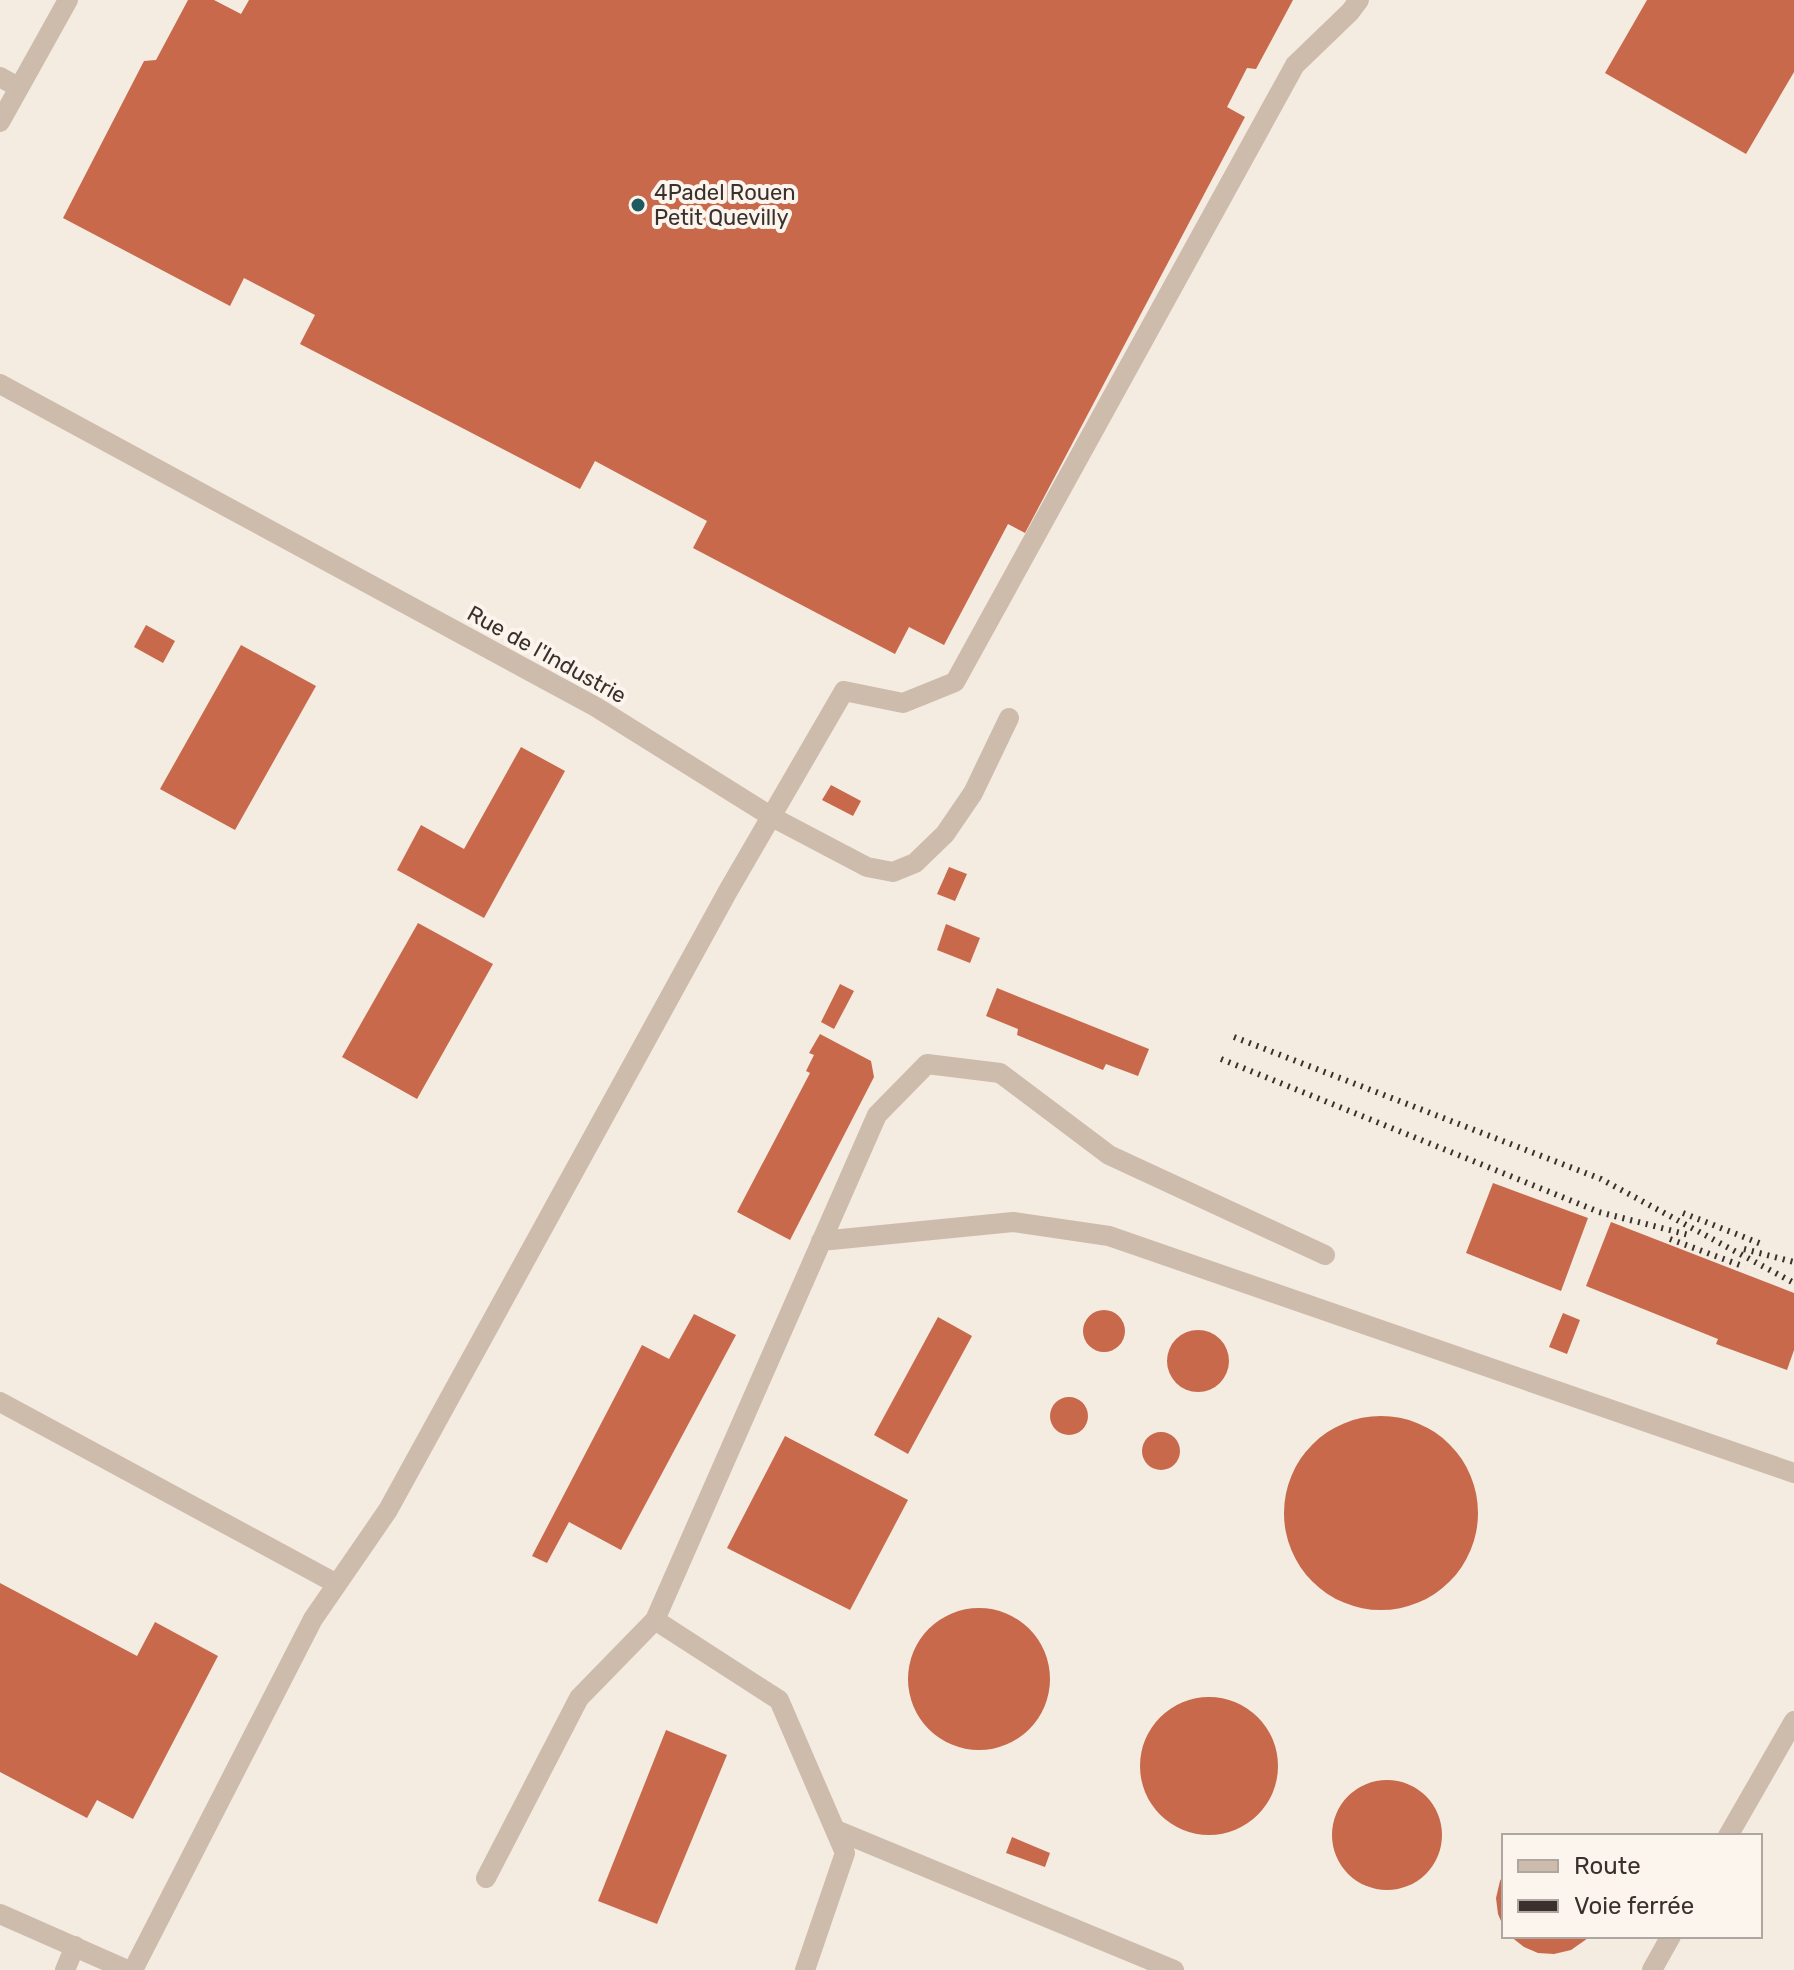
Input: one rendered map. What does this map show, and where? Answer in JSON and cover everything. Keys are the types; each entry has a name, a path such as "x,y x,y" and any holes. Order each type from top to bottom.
{"street":[{"path":"0,122 68,0"},
{"path":"0,1914 130,1970 313,1619 388,1510 728,891 844,691 903,703 955,682 1295,65 1359,0"},
{"path":"0,77 18,87"},
{"name":"Rue de l'Industrie","path":"0,384 596,707 772,817 867,867 893,872 915,863 945,834 973,793 1009,718"},
{"path":"486,1878 579,1698 655,1620 877,1115 927,1064 1000,1073 1109,1155 1325,1255"},
{"path":"821,1241 1013,1222 1109,1236 1794,1473"},
{"path":"0,1402 337,1584"},
{"path":"655,1620 779,1700 836,1830 845,1853 805,1970"},
{"path":"1729,1834 1794,1721"},
{"path":"836,1830 1174,1970"},
{"path":"1652,1970 1670,1938"},
{"path":"65,1970 75,1946"}],"building":[{"path":"188,0 214,0 241,14 249,0 1293,0 1256,69 1247,68 1227,107 1245,117 1025,533 1008,524 944,645 909,627 895,654 693,548 707,521 595,461 580,489 300,344 315,315 244,278 230,306 63,218 144,61 156,60"},
{"path":"1647,0 1794,0 1794,72 1746,154 1605,73"},
{"path":"146,625 175,641 163,663 134,647"},
{"path":"241,645 316,686 235,830 160,789"},
{"path":"521,747 565,771 484,918 397,870 421,825 464,849"},
{"path":"831,785 861,801 853,816 822,800"},
{"path":"949,867 967,874 955,901 937,894"},
{"path":"418,923 493,964 417,1099 342,1057"},
{"path":"946,924 980,938 970,963 937,950"},
{"path":"840,984 854,991 834,1029 821,1022"},
{"path":"997,988 1149,1049 1138,1076 1106,1064 1103,1070 1017,1035 1018,1029 986,1016"},
{"path":"820,1034 871,1061 874,1077 790,1240 737,1212 810,1073 806,1071 814,1055 809,1053"},
{"path":"1493,1183 1588,1218 1561,1291 1466,1253"},
{"path":"1611,1222 1794,1293 1794,1350 1787,1370 1716,1344 1718,1339 1586,1286"},
{"path":"1104,1310 1119,1316 1125,1331 1119,1346 1104,1352 1089,1346 1083,1331 1089,1316"},
{"path":"1563,1313 1580,1320 1567,1354 1549,1347"},
{"path":"694,1314 736,1335 621,1550 569,1522 547,1563 532,1556 642,1345 669,1359"},
{"path":"938,1317 972,1336 908,1454 874,1435"},
{"path":"1192,1330 1204,1330 1220,1339 1227,1349 1227,1373 1220,1383 1204,1392 1192,1392 1172,1378 1167,1367 1167,1355 1181,1335"},
{"path":"1069,1397 1083,1402 1088,1416 1083,1430 1069,1435 1055,1430 1050,1416 1055,1402"},
{"path":"1381,1416 1400,1417 1418,1423 1450,1444 1471,1476 1477,1494 1477,1532 1471,1550 1450,1582 1418,1603 1400,1609 1381,1610 1362,1609 1344,1603 1312,1582 1291,1550 1285,1532 1284,1513 1285,1494 1291,1476 1312,1444 1344,1423 1362,1417"},
{"path":"1161,1432 1175,1437 1180,1451 1175,1465 1161,1470 1147,1465 1142,1451 1147,1437"},
{"path":"785,1436 908,1500 850,1610 727,1548"},
{"path":"0,1583 137,1656 155,1622 218,1656 133,1819 97,1800 87,1818 0,1772"},
{"path":"979,1608 1006,1614 1029,1629 1044,1652 1050,1679 1044,1706 1029,1729 1006,1744 979,1750 952,1744 929,1729 914,1706 908,1679 914,1652 929,1629 952,1614"},
{"path":"1209,1697 1235,1702 1258,1717 1273,1740 1278,1766 1273,1792 1258,1815 1235,1830 1209,1835 1183,1830 1160,1815 1145,1792 1140,1766 1145,1740 1160,1717 1183,1702"},
{"path":"666,1730 727,1755 657,1924 598,1901"},
{"path":"1387,1780 1408,1785 1426,1796 1437,1814 1442,1835 1437,1856 1426,1874 1408,1885 1387,1890 1366,1885 1348,1874 1337,1856 1332,1835 1337,1814 1348,1796 1366,1785"},
{"path":"1012,1837 1050,1853 1045,1867 1006,1853"},
{"path":"1502,1877 1502,1923 1496,1898"},
{"path":"1513,1938 1588,1938 1571,1950 1554,1954 1538,1953"}],"railway":[{"path":"1234,1037 1601,1179 1794,1283"},
{"path":"1221,1059 1599,1212 1689,1235"},
{"path":"1683,1213 1764,1245"},
{"path":"1670,1239 1745,1267"},
{"path":"1744,1249 1794,1262"}],"place":[{"name":"4Padel Rouen Petit Quevilly","path":"638,205"}]}
